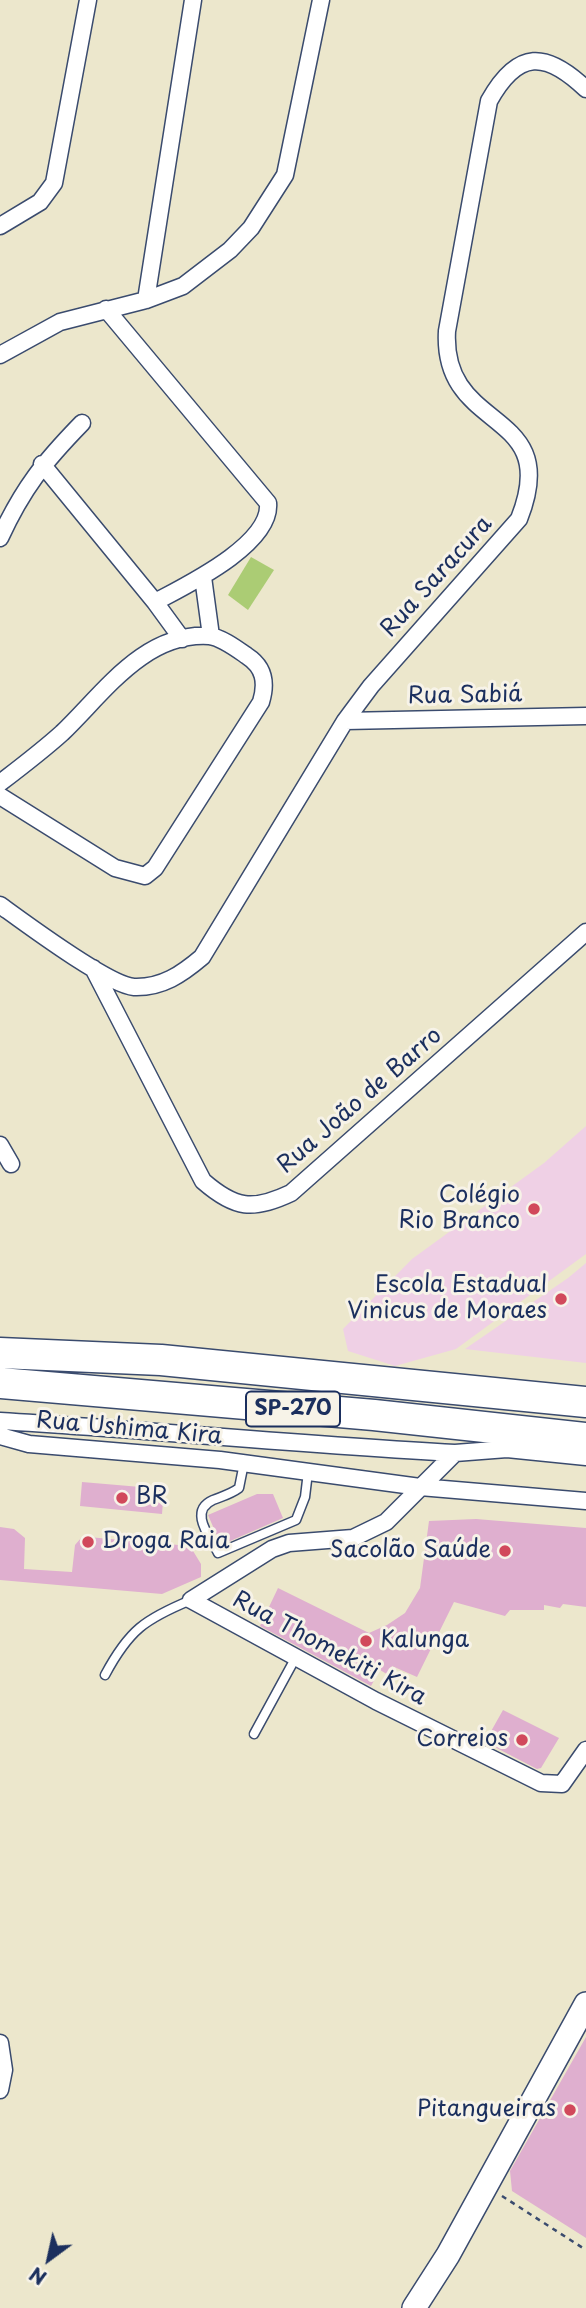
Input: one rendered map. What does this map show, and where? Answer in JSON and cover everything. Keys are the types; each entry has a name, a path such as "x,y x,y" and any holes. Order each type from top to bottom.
{"highway":[{"name":"SP-270","path":"0,1353 161,1360 586,1402"},
{"name":"SP-270","path":"0,1383 374,1415 586,1438"}],"main road":[{"path":"414,2308 448,2255 586,2004"}],"street":[{"path":"0,226 40,202 54,183 88,0"},
{"path":"146,300 193,0"},
{"path":"0,355 60,322 146,300 183,286 208,269 251,228 285,175 321,0"},
{"name":"Rua Saracura","path":"0,905 93,968 132,987 159,984 181,975 202,957 345,721 371,686 519,519 528,496 531,471 527,453 513,435 471,401 458,385 446,350 447,331 489,101 498,85 512,71 531,61 547,60 586,89"},
{"path":"106,309 268,503 268,517 261,529 203,577 155,602"},
{"path":"0,538 13,510 42,464 82,423"},
{"path":"42,464 182,639"},
{"path":"203,577 211,636"},
{"path":"0,783 64,731 107,683 139,659 182,639 211,636 254,661 265,680 264,691 240,736 155,868 145,876 115,868 0,796"},
{"name":"Rua Sabiá","path":"345,721 586,716"},
{"name":"Rua João de Barro","path":"93,968 203,1181 222,1197 245,1205 267,1205 291,1194 586,932"},
{"path":"0,1145 11,1164"},
{"path":"0,1420 199,1434 292,1445 455,1453 507,1449 586,1457"},
{"name":"Rua Ushima Kira","path":"0,1436 43,1446 244,1463 420,1487 586,1501"},
{"path":"191,1600 272,1549 289,1544 353,1538 386,1522 455,1453"},
{"name":"Rua Thomekiti Kira","path":"191,1600 541,1783 562,1784 586,1750"},
{"path":"0,2043 4,2070 0,2090"}],"lane":[{"path":"244,1463 239,1488 206,1504 201,1511 200,1519 218,1553 296,1520 305,1497 308,1472"},
{"path":"105,1675 130,1633 163,1612 191,1600"},
{"path":"254,1734 296,1657"}],"path":[{"path":"485,2185 586,2250"}],"shaded area":[{"name":"Colégio Rio Branco","path":"586,1126 586,1254 456,1349 395,1366 348,1351 343,1329 412,1259 544,1163"},
{"name":"Escola Estadual Vinicus de Moraes","path":"586,1263 586,1363 465,1349 568,1278"}],"green space":[{"path":"251,557 274,570 248,610 228,595"}],"building":[{"name":"BR","path":"82,1482 164,1489 162,1514 80,1506"},
{"path":"257,1494 273,1494 283,1518 221,1545 208,1515"},
{"path":"476,1519 586,1528 586,1607 563,1604 560,1608 544,1605 544,1610 510,1610 505,1616 454,1602 417,1677 392,1666 390,1676 380,1670 371,1686 260,1626 278,1588 369,1633 387,1625 405,1613 420,1588 429,1521"},
{"path":"0,1527 14,1529 25,1538 24,1569 72,1572 75,1545 81,1538 88,1537 190,1546 201,1564 201,1577 162,1594 0,1580"},
{"name":"Correios","path":"503,1710 559,1738 541,1768 537,1769 485,1742"},
{"name":"Pitangueiras","path":"586,2037 586,2238 512,2191 510,2171"}],"place":[{"name":"Colégio Rio Branco","path":"534,1209"},
{"name":"Escola Estadual Vinicus de Moraes","path":"561,1299"},
{"name":"BR","path":"122,1498"},
{"name":"Droga Raia","path":"88,1542"},
{"name":"Sacolão Saúde","path":"505,1551"},
{"name":"Kalunga","path":"366,1641"},
{"name":"Correios","path":"522,1740"},
{"name":"Pitangueiras","path":"570,2110"}]}
